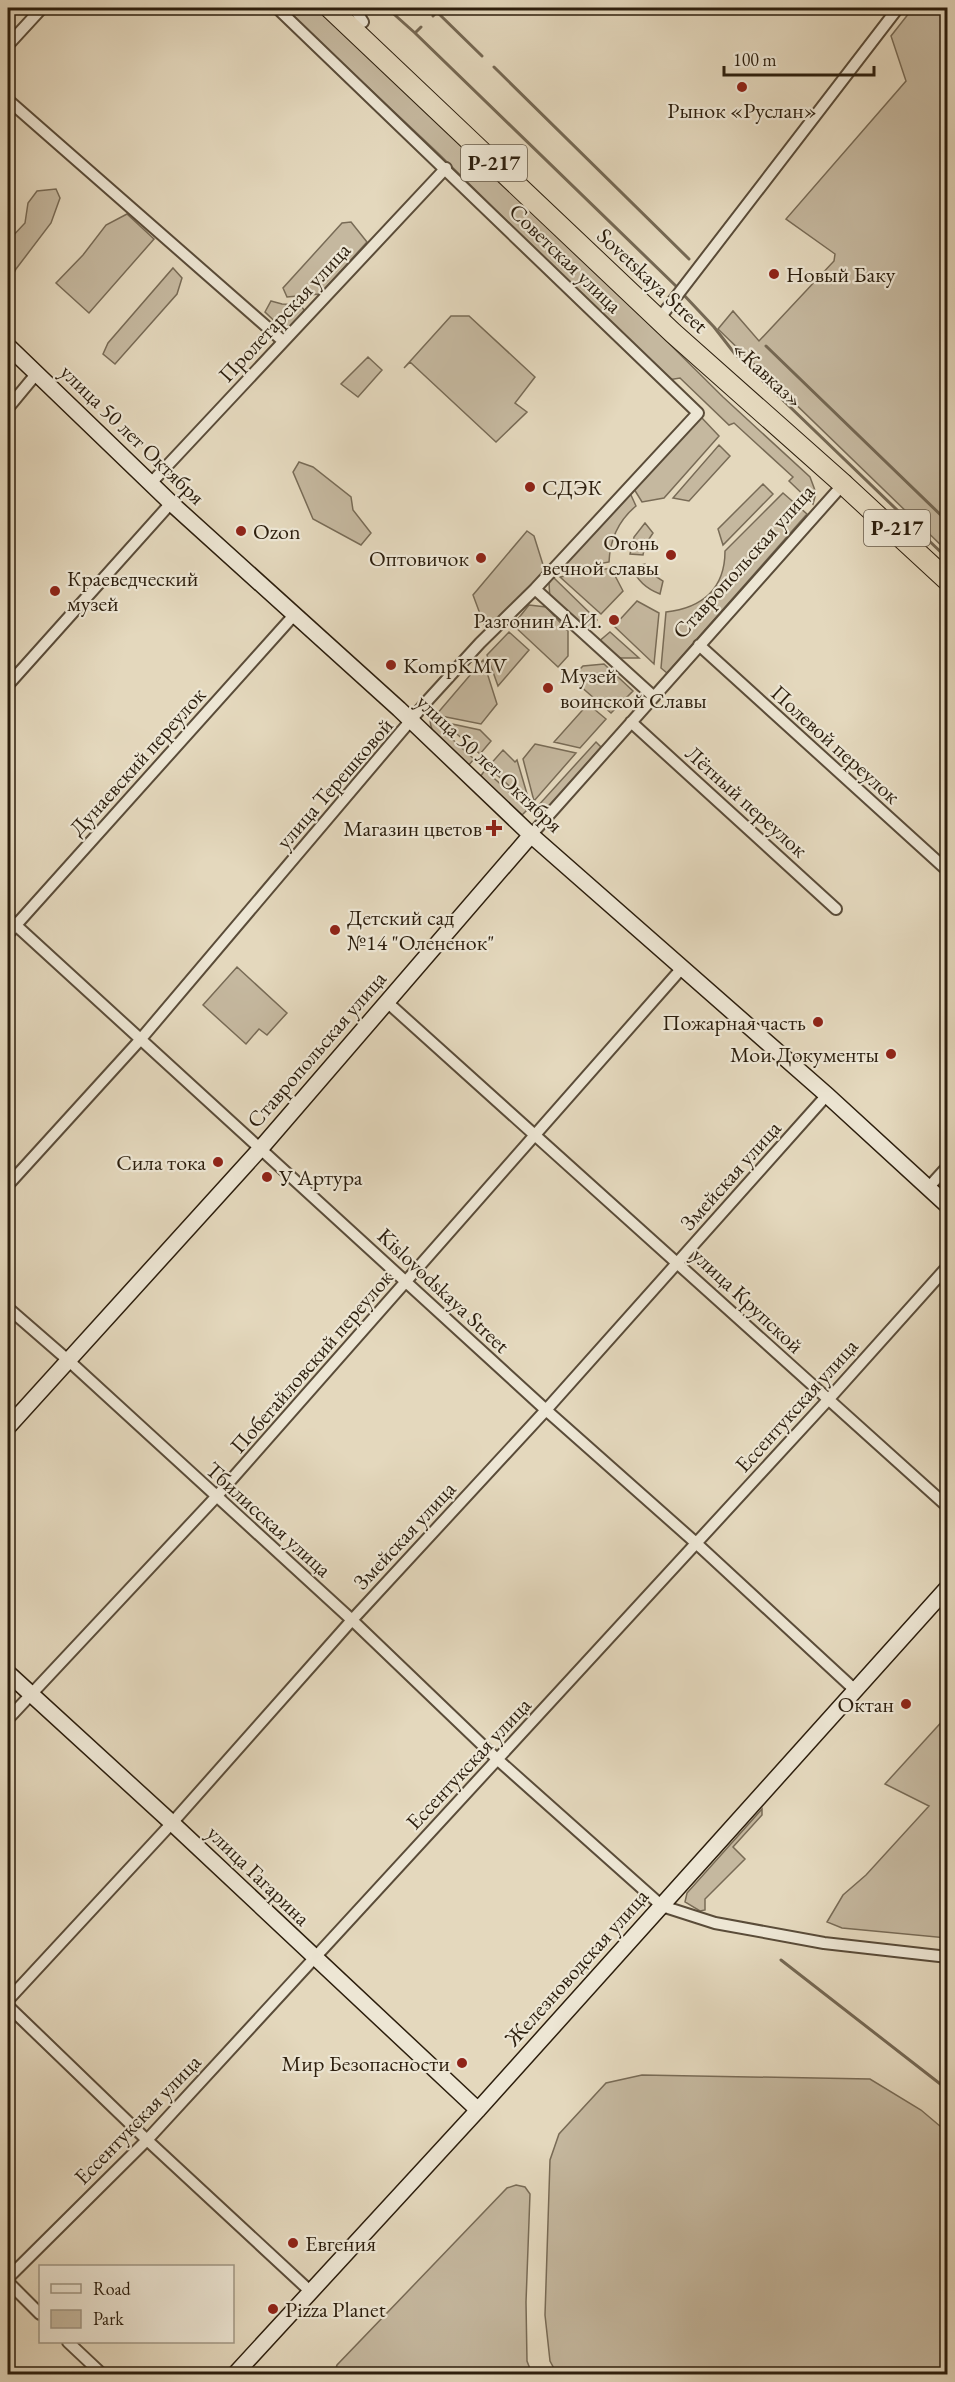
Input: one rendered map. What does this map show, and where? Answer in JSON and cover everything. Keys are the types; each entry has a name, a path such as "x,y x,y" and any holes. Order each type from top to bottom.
{"highway":[{"name":"Sovetskaya Street","path":"330,8 844,482 948,581"},
{"name":"Р-217","path":"349,8 359,15 663,315"},
{"name":"Р-217","path":"844,482 948,575"}],"main road":[{"name":"улица 50 лет Октября","path":"8,346 171,503 412,721 531,835 827,1095 948,1206"},
{"name":"Ставропольская улица","path":"8,1427 261,1148 531,835"},
{"name":"Железноводская улица","path":"235,2374 478,2110 948,1587"},
{"name":"улица Гагарина","path":"8,1673 172,1823 478,2110"}],"street":[{"path":"8,45 42,8"},
{"name":"Советская улица","path":"277,8 698,412"},
{"path":"663,315 898,8"},
{"path":"8,100 283,341"},
{"name":"Пролетарская улица","path":"151,483 446,168"},
{"path":"8,408 37,373"},
{"name":"улица Терешковой","path":"8,1185 140,1040 428,700 480,643 535,589 698,412"},
{"name":"Ставропольская улица","path":"531,835 844,482"},
{"path":"8,685 171,503"},
{"path":"535,589 654,697"},
{"name":"Дунаевский переулок","path":"8,934 12,922 295,614"},
{"name":"Полевой переулок","path":"699,645 948,871"},
{"name":"Лётный переулок","path":"631,722 836,909"},
{"name":"Kislovodskaya Street","path":"12,922 855,1690"},
{"name":"Побегайловский переулок","path":"8,1719 216,1497 682,968"},
{"name":"улица Крупской","path":"387,1002 678,1263 827,1401 948,1507"},
{"name":"Змейская улица","path":"8,2000 172,1823 351,1620 546,1410 827,1095"},
{"path":"928,1188 948,1166"},
{"name":"Ессентукская улица","path":"8,2280 147,2140 315,1959 948,1266"},
{"name":"Тбилисская улица","path":"8,1308 69,1361 351,1620 497,1759 662,1906"},
{"path":"662,1906 715,1923 824,1943 948,1957"},
{"path":"8,2006 147,2140 311,2292"},
{"path":"8,2280 39,2313"},
{"path":"70,2343 102,2374"}],"green space":[{"path":"284,8 320,8 595,270 723,397 810,477 816,493 813,504 789,481 793,477 734,423 729,425 680,378 668,380 438,153"},
{"path":"913,8 947,8 947,551 718,329 733,311 759,341 834,261 835,254 786,219 906,81 891,36"},
{"path":"56,189 60,198 51,223 16,269 10,281 8,279 8,239 25,223 28,203 37,191"},
{"path":"127,214 154,239 89,313 56,283 83,255 106,225"},
{"path":"351,222 367,242 320,294 287,297 283,288 342,223"},
{"path":"173,268 182,278 177,294 115,364 103,354 108,343"},
{"path":"271,301 300,305 305,311 286,332 265,312"},
{"path":"451,316 469,316 535,377 515,403 527,412 496,442 410,362 404,368"},
{"path":"368,357 382,370 358,397 341,384"},
{"path":"701,417 719,436 664,498 642,502 634,489"},
{"path":"719,445 730,456 689,501 673,498"},
{"path":"299,462 313,467 351,497 353,510 371,533 361,545 313,519 293,472"},
{"path":"763,484 773,494 723,545 718,529"},
{"path":"630,493 636,506 616,531 609,562 557,572"},
{"path":"783,493 807,514 667,673 661,668 666,612 690,606 709,594 721,576 725,551"},
{"path":"645,523 653,533 645,545 643,555 630,554 634,537"},
{"path":"527,531 534,536 545,571 486,630 473,595"},
{"path":"645,564 649,572 663,581 660,594 643,584 632,567"},
{"path":"611,568 623,591 601,614 560,577"},
{"path":"553,577 597,620 586,632 550,600 549,583"},
{"path":"637,601 659,613 654,664 614,626"},
{"path":"529,605 546,607 568,631 568,656 558,667 513,625"},
{"path":"509,632 529,650 498,686 487,655"},
{"path":"610,632 639,658 614,658 597,643"},
{"path":"483,660 497,704 481,724 436,715"},
{"path":"604,664 633,691 611,713 571,678 583,666"},
{"path":"588,704 606,719 580,748 554,742"},
{"path":"430,719 474,759 467,767 438,740 431,727"},
{"path":"443,722 480,730 491,741 480,754"},
{"path":"596,742 601,747 541,816 536,808"},
{"path":"535,744 576,753 534,801 523,759"},
{"path":"503,750 515,762 517,760 530,804 488,767"},
{"path":"485,770 528,809 522,815 480,777"},
{"path":"237,967 287,1013 267,1035 259,1029 246,1044 203,1005"},
{"path":"947,1716 947,1938 842,1928 827,1922 843,1895 866,1875 929,1806 885,1784"},
{"path":"762,1809 762,1815 733,1847 745,1859 705,1899 705,1910 700,1911 685,1902 687,1893"},
{"path":"642,2075 870,2079 921,2110 947,2132 947,2374 557,2374 550,2361 545,2315 550,2160 559,2134 606,2083"},
{"path":"516,2185 525,2187 530,2194 526,2302 527,2361 532,2374 334,2374 337,2365 507,2188"}],"waterway":[{"path":"387,8 415,33 421,27"},
{"path":"433,16 437,12 482,56"},
{"path":"415,33 678,288"},
{"path":"494,67 689,259"},
{"path":"682,293 714,327 735,354 948,559"},
{"path":"766,346 948,522"},
{"path":"781,1960 948,2090"}],"place":[{"name":"Рынок «Руслан»","path":"742,87"},
{"name":"Новый Баку","path":"774,274"},
{"name":"СДЭК","path":"530,487"},
{"name":"Ozon","path":"241,531"},
{"name":"Огонь вечной славы","path":"671,555"},
{"name":"Оптовичок","path":"481,558"},
{"name":"Краеведческий музей","path":"55,591"},
{"name":"Разгонин А.И.","path":"614,620"},
{"name":"KompKMV","path":"391,665"},
{"name":"Музей воинской Славы","path":"548,688"},
{"name":"Магазин цветов","path":"494,828"},
{"name":"Детский сад №14 \"Олененок\"","path":"335,930"},
{"name":"Пожарная часть","path":"818,1022"},
{"name":"Мои Документы","path":"891,1054"},
{"name":"Сила тока","path":"218,1162"},
{"name":"У Артура","path":"267,1177"},
{"name":"Октан","path":"906,1704"},
{"name":"Мир Безопасности","path":"462,2063"},
{"name":"Евгения","path":"293,2243"},
{"name":"Pizza Planet","path":"273,2309"}]}
